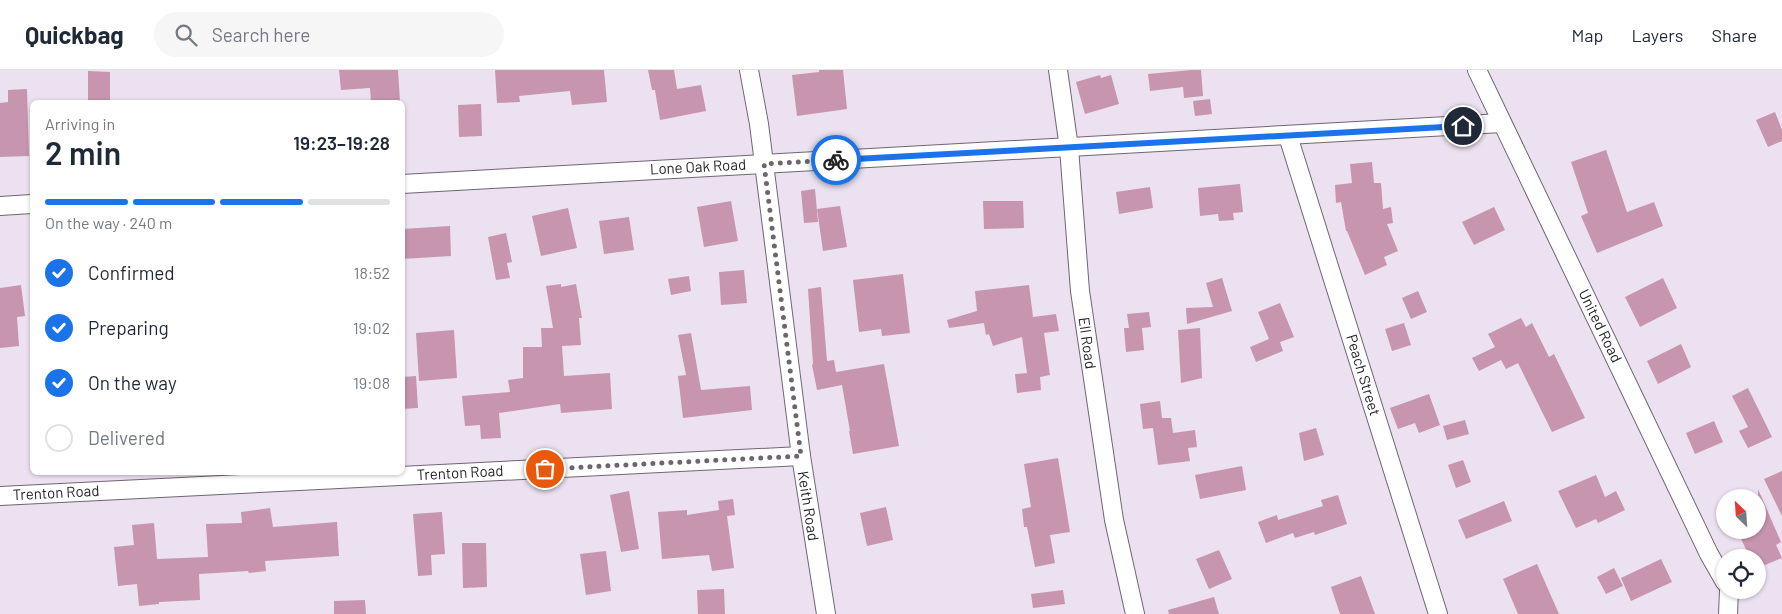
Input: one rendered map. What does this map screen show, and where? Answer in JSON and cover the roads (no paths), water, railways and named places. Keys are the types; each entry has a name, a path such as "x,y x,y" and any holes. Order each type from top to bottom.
{"street":[{"name":"Keith Road","path":"749,70 759,124 801,456 826,614"},
{"name":"Ell Road","path":"1058,70 1069,148 1080,291 1114,520 1135,614"},
{"name":"United Road","path":"1477,70 1716,565"},
{"name":"Lone Oak Road","path":"405,184 1502,123"},
{"name":"Peach Street","path":"1288,136 1438,614"},
{"path":"0,206 30,204"},
{"name":"Trenton Road","path":"0,496 801,456"},
{"path":"1728,614 1729,599"}]}
